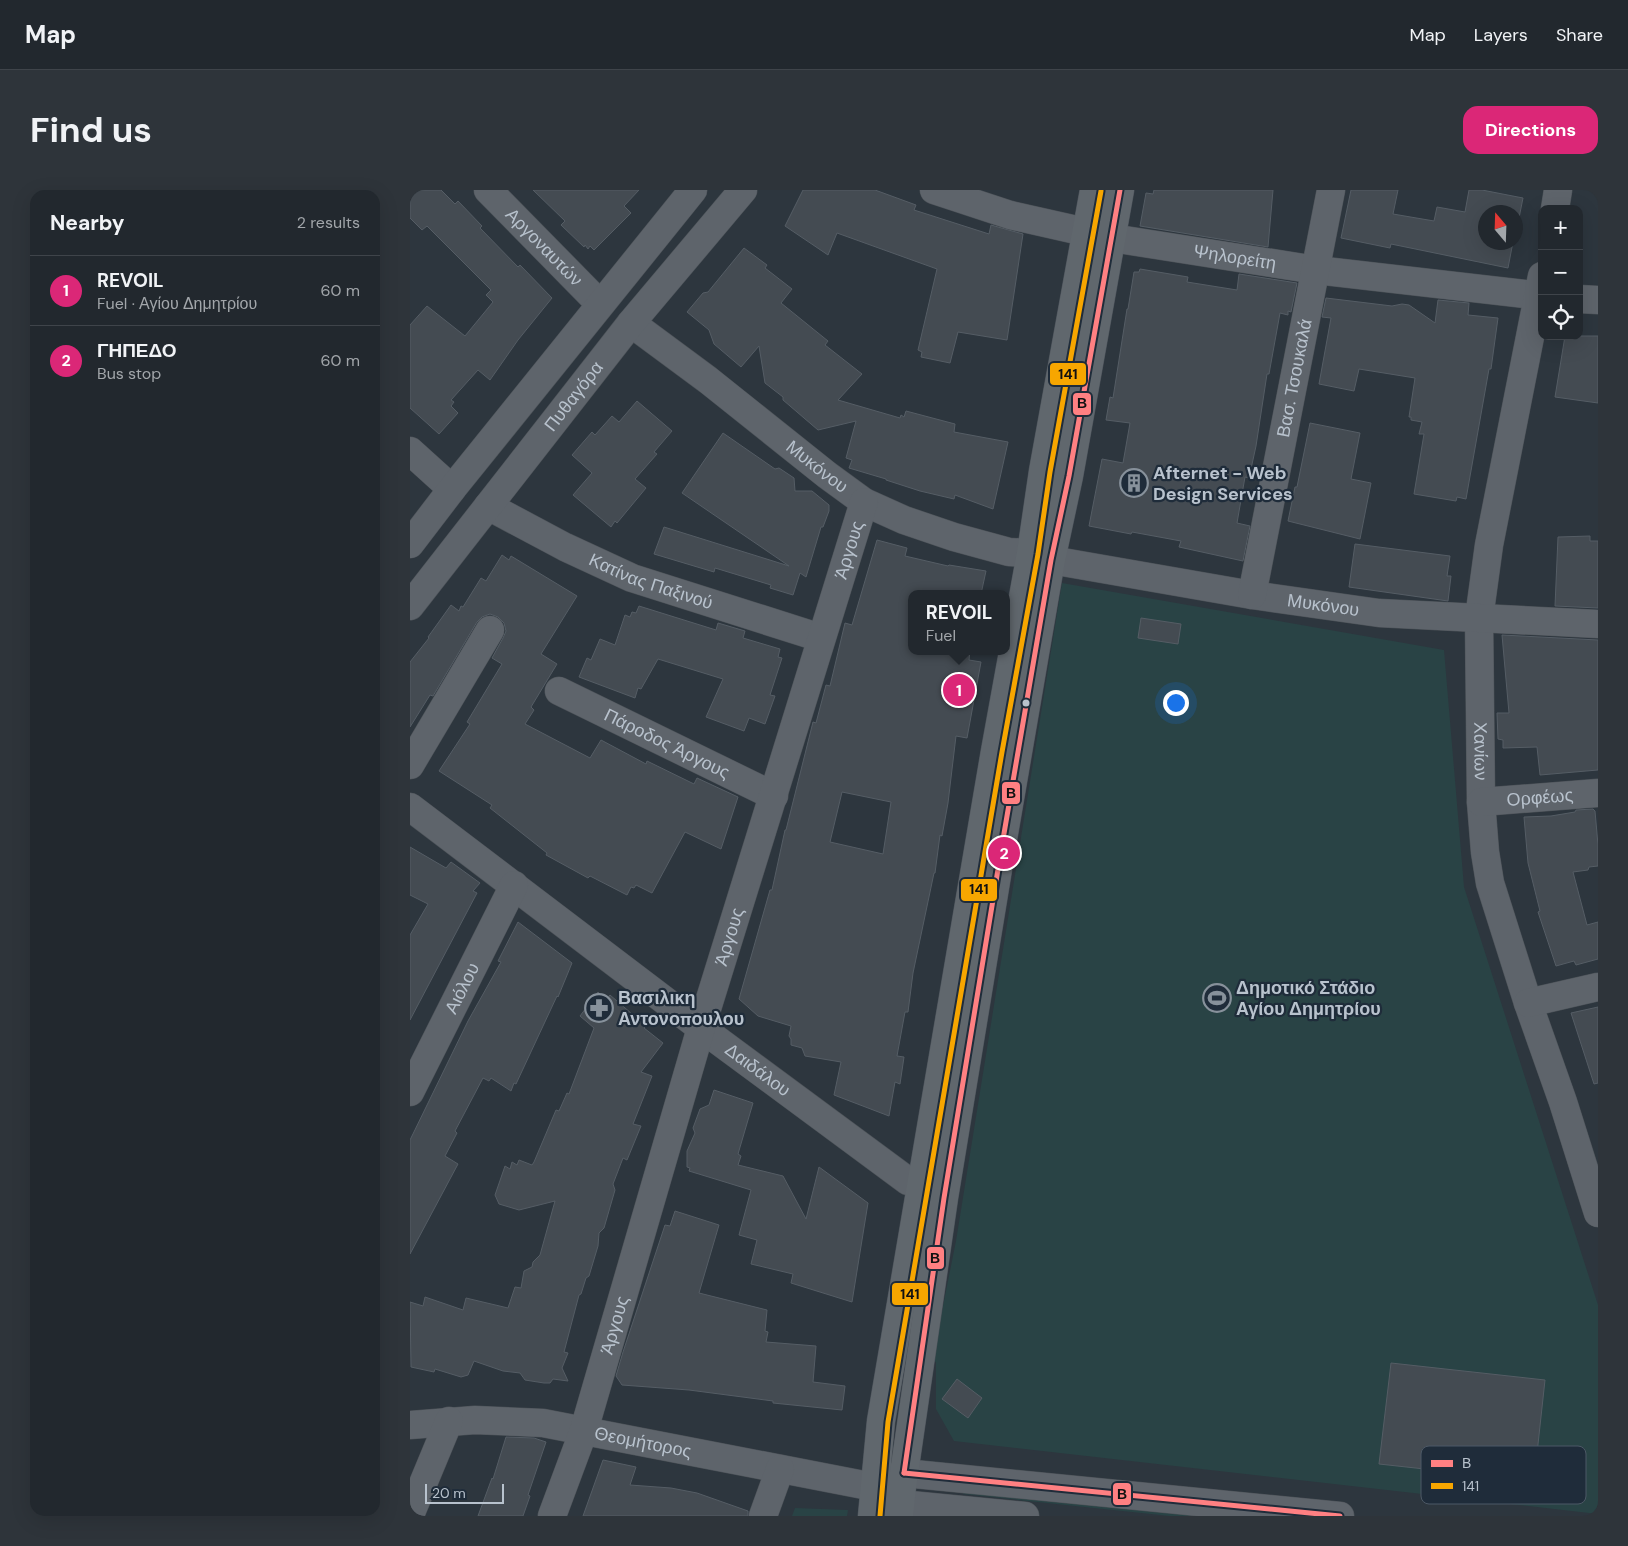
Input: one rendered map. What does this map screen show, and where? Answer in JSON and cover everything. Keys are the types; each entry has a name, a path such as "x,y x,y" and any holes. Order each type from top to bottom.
{"main road":[{"path":"872,1516 881,1421 995,752 1041,556 1069,476 1099,234 1094,190"},
{"path":"1099,234 1120,190"},
{"path":"900,1510 944,1198 1002,841 1041,556"}],"street":[{"name":"Αργοναυτών","path":"488,190 600,304"},
{"name":"Πυθαγόρα","path":"410,544 452,489 693,190"},
{"name":"Πυθαγόρα","path":"410,606 631,323 743,190"},
{"name":"Ψηλορείτη","path":"934,190 1010,215 1099,234 1316,270 1538,289"},
{"name":"Βασ. Τσουκαλά","path":"1252,596 1331,190"},
{"path":"1556,205 1558,190"},
{"name":"Χανίων","path":"1540,295 1489,545 1479,618 1481,802 1485,852 1490,883 1528,1003 1596,1202"},
{"path":"1583,299 1598,300"},
{"name":"Μυκόνου","path":"631,323 708,380 827,475 864,502 904,520 954,537 1009,552 1041,556 1252,596 1380,614 1598,624"},
{"path":"410,451 452,489"},
{"name":"Άργους","path":"552,1516 584,1430 701,1028 864,502"},
{"name":"Κατίνας Παξινού","path":"488,506 565,547 632,578 821,638"},
{"path":"410,765 490,630"},
{"name":"Πάροδος Άργους","path":"559,691 774,796"},
{"name":"Ορφέως","path":"1481,802 1598,793"},
{"name":"Δαιδάλου","path":"410,807 701,1028 908,1181 921,1183 944,1198"},
{"name":"Αιόλου","path":"410,1092 514,886"},
{"path":"1528,1003 1598,987"},
{"name":"Θεομήτορος","path":"410,1425 450,1421 507,1420 543,1423 874,1487 900,1510 1025,1516"},
{"path":"410,1515 450,1421"},
{"path":"763,1516 780,1469"},
{"path":"874,1487 904,1473 1340,1516"}],"green space":[{"path":"1062,583 1444,650 1464,887 1598,1305 1598,1514 1510,1504 1586,1504 1586,1446 1421,1446 1421,1494 954,1441 936,1409 936,1362 932,1361 956,1241"},
{"path":"964,1488 1297,1516 1170,1516 963,1494"},
{"path":"795,1508 848,1510 847,1516 792,1516"}],"building":[{"path":"410,190 441,190 455,204 458,201 482,226 480,228 552,298 518,340 490,380 478,370 451,400 454,402 451,406 458,413 439,434 410,408 410,325 427,306 465,336 493,302 486,295 491,290 427,226 422,230 410,218"},
{"path":"533,190 639,190 624,206 631,213 594,250 590,246 588,249 585,245 584,247 561,225 565,221"},
{"path":"803,190 875,190 916,205 914,210 989,234 991,225 1023,234 1007,340 958,332 950,363 921,357 922,352 918,350 937,269 837,233 828,255 785,226"},
{"path":"1154,190 1273,190 1268,247 1140,226 1146,193 1153,194"},
{"path":"1351,190 1398,190 1393,214 1434,221 1437,207 1465,212 1469,190 1482,190 1523,198 1522,205 1478,205 1478,250 1511,250 1508,268 1391,244 1390,248 1341,238"},
{"path":"744,248 767,265 765,268 792,289 781,303 828,341 825,345 862,374 838,400 900,418 901,415 904,417 906,411 955,424 954,432 1008,442 993,509 955,495 954,499 920,491 849,468 852,460 846,458 856,421 818,430 765,383 759,346 741,367 714,344 709,330 687,312 703,293 708,292"},
{"path":"1140,269 1188,277 1187,282 1237,290 1239,274 1297,283 1291,312 1288,311 1288,315 1280,313 1269,374 1267,374 1256,446 1249,478 1245,477 1237,523 1250,526 1243,561 1179,547 1181,541 1089,526 1102,459 1123,463 1130,423 1106,420 1110,397 1113,398 1134,272 1139,272"},
{"path":"1326,298 1392,306 1409,305 1435,323 1438,300 1469,303 1468,315 1498,318 1491,369 1489,369 1466,499 1457,497 1456,501 1414,494 1424,434 1419,434 1422,422 1411,420 1411,417 1409,417 1415,378 1359,369 1354,391 1319,384 1331,318 1322,317"},
{"path":"1583,336 1598,336 1598,403 1555,397 1564,340 1583,340"},
{"path":"637,401 672,431 654,452 657,454 635,479 646,488 617,523 615,521 611,527 573,495 592,473 572,455 592,432 595,435 612,416 619,422"},
{"path":"1310,423 1360,433 1351,479 1371,483 1360,539 1288,521"},
{"path":"723,433 775,469 779,468 794,478 795,491 812,491 829,505 829,511 823,527 821,527 806,577 800,573 793,595 770,588 771,585 715,568 714,572 654,554 664,527 789,566 682,493"},
{"path":"1590,536 1590,541 1598,541 1598,608 1555,606 1558,537"},
{"path":"877,540 907,548 905,556 948,566 986,571 982,590 908,590 908,655 970,655 969,660 981,662 967,738 956,736 942,836 940,835 935,873 913,973 908,1012 905,1012 897,1056 904,1057 900,1084 895,1082 889,1116 834,1095 841,1062 805,1056 802,1048 791,1045 789,1036 791,1026 758,1016 739,999 770,890 772,890 785,830 813,722 816,723 826,685 830,686 845,623 852,625","holes":["842,792 891,802 883,854 830,842"]},
{"path":"1355,544 1450,556 1447,576 1451,576 1448,601 1349,587"},
{"path":"502,555 509,560 511,556 577,596 541,654 557,664 531,707 534,710 525,724 590,758 601,740 646,764 647,761 694,784 697,778 738,797 721,849 685,832 652,893 636,885 634,888 631,887 627,895 590,876 588,878 546,855 547,853 490,808 492,805 439,771 470,724 467,722 502,664 492,658 506,631 504,623 498,617 490,614 482,617 477,622 433,696 430,695 410,727 410,662 451,605 459,611 481,578 486,581"},
{"path":"639,606 716,630 718,623 745,631 743,638 780,649 778,657 782,658 770,695 775,696 765,724 749,718 744,731 706,717 723,679 658,659 641,689 638,688 635,698 579,677 587,658 591,660 600,639 615,645 625,615 630,617 632,612 636,613"},
{"path":"1141,618 1181,624 1178,644 1138,638"},
{"path":"1502,635 1598,640 1598,770 1540,775 1537,747 1503,748 1503,740 1498,739 1497,713 1509,713"},
{"path":"1593,809 1595,811 1598,845 1598,866 1589,867 1588,870 1573,872 1587,925 1598,922 1598,959 1576,965 1574,961 1556,966 1538,912 1540,911 1528,863 1524,817 1551,816 1575,812 1576,810"},
{"path":"410,847 446,868 451,862 480,883 473,891 477,893 410,1020 410,935 428,904 410,895"},
{"path":"518,922 572,963 558,997 511,1091 491,1078 489,1081 483,1078 455,1131 457,1133 445,1156 458,1164 410,1254 410,1140 468,1021 501,962 498,961"},
{"path":"598,992 606,1000 610,995 646,1026 644,1028 663,1043 641,1072 652,1076 633,1124 641,1126 627,1160 623,1158 613,1184 615,1190 604,1228 599,1233 598,1246 589,1276 586,1278 579,1295 564,1352 568,1353 562,1368 568,1381 553,1379 550,1383 544,1383 525,1380 520,1373 503,1371 474,1361 468,1375 461,1377 435,1369 434,1372 411,1367 410,1302 423,1306 425,1297 463,1310 466,1298 508,1308 515,1287 521,1288 524,1271 532,1267 533,1262 540,1255 555,1201 519,1210 499,1204 495,1195 505,1166 510,1169 512,1162 517,1165 519,1160 532,1165 556,1110 559,1111 567,1093 569,1094 594,1028 580,1016"},
{"path":"1598,1007 1598,1083 1594,1084 1571,1013"},
{"path":"714,1090 753,1103 738,1154 741,1156 738,1165 783,1176 806,1219 819,1167 868,1203 852,1302 791,1283 793,1274 751,1264 757,1240 739,1235 751,1190 689,1171 690,1168 687,1167 687,1151 695,1133 693,1128 700,1109 709,1105"},
{"path":"675,1211 719,1225 699,1293 767,1310 765,1331 768,1332 766,1342 816,1346 813,1382 845,1386 842,1410 773,1403 773,1401 689,1390 622,1385 616,1376 623,1352 665,1225 670,1226"},
{"path":"1391,1363 1545,1380 1538,1446 1421,1446 1421,1469 1379,1464"},
{"path":"957,1379 982,1398 968,1418 942,1399"},
{"path":"506,1437 534,1438 546,1442 523,1516 478,1516 493,1479"},
{"path":"603,1460 636,1467 630,1485 671,1488 697,1493 748,1511 748,1516 583,1516"}],"transit line":[{"name":"Β","path":"904,1473 944,1198 1001,851 1051,560 1069,476 1120,190"},
{"name":"141","path":"880,1516 888,1422 1002,752 1038,554 1050,472 1101,191"},
{"name":"Β","path":"904,1473 1340,1516"}],"place":[{"name":"Afternet - Web Design Services","path":"1134,483"},
{"name":"REVOIL","path":"959,690"},
{"name":"ΓΗΠΕΔΟ","path":"1004,853"},
{"name":"Δημοτικό Στάδιο Αγίου Δημητρίου","path":"1217,998"},
{"name":"Βασιλικη Αντονοπουλου","path":"599,1008"}]}
